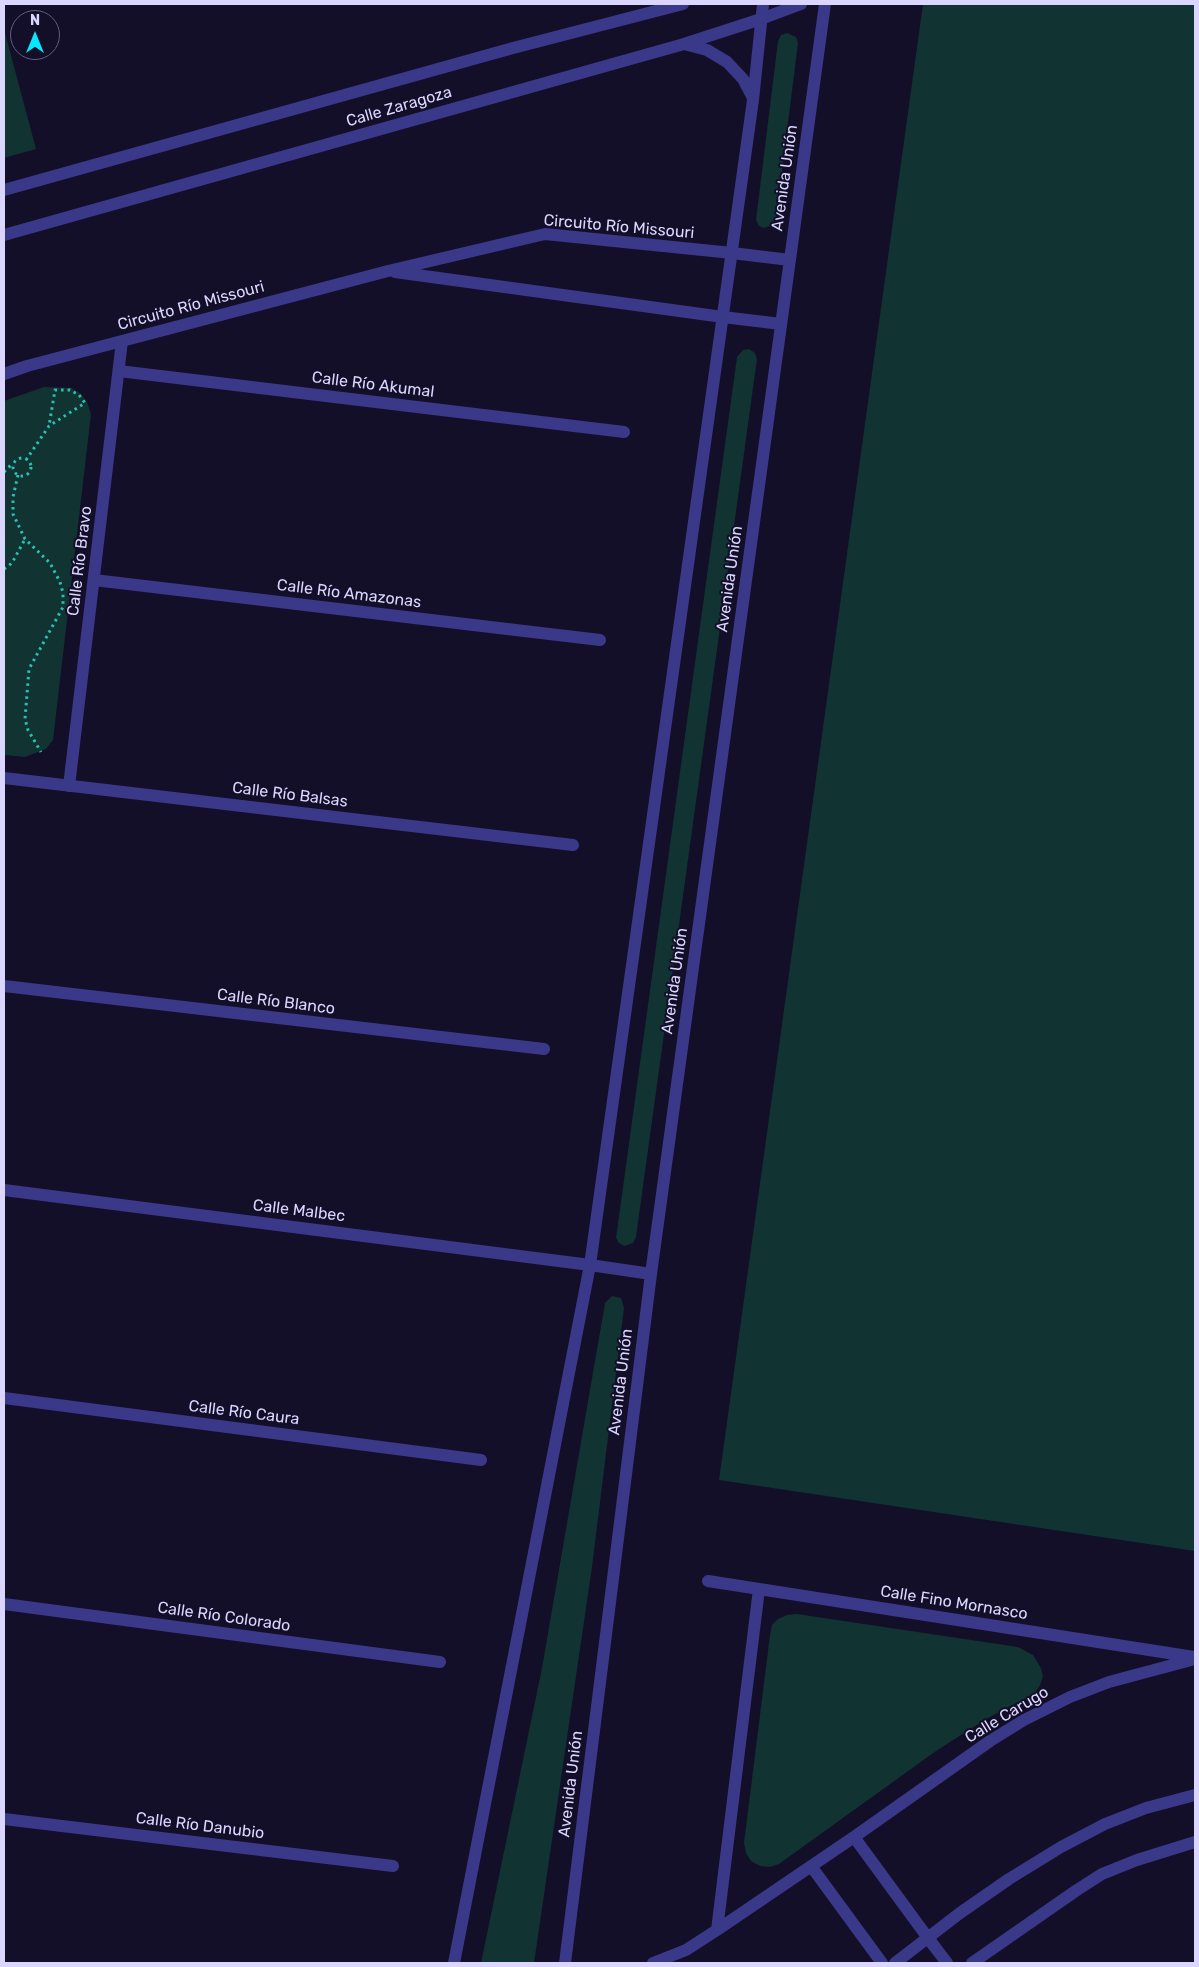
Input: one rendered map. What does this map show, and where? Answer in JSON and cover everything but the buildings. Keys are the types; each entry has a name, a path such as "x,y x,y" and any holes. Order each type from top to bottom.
{"street":[{"name":"Calle Zaragoza","path":"4,190 513,48 683,4"},
{"path":"454,1963 590,1265 753,100 763,4"},
{"name":"Calle Zaragoza","path":"4,235 684,44 801,4"},
{"name":"Avenida Unión","path":"565,1963 651,1274 825,4"},
{"path":"684,44 707,50 727,62 743,78 753,100"},
{"name":"Circuito Río Missouri","path":"4,374 27,366 388,271 545,234 790,260"},
{"name":"Circuito Río Missouri","path":"388,271 781,324"},
{"name":"Calle Río Bravo","path":"69,786 122,341"},
{"name":"Calle Río Akumal","path":"119,371 624,432"},
{"name":"Calle Río Amazonas","path":"94,580 600,640"},
{"name":"Calle Río Balsas","path":"4,778 573,844"},
{"name":"Calle Río Blanco","path":"4,986 544,1049"},
{"name":"Calle Malbec","path":"4,1190 651,1274"},
{"name":"Calle Río Caura","path":"4,1398 481,1460"},
{"name":"Calle Fino Mornasco","path":"708,1581 1195,1658"},
{"path":"717,1930 759,1589"},
{"name":"Calle Río Colorado","path":"4,1604 440,1662"},
{"name":"Calle Carugo","path":"653,1963 686,1950 717,1930 854,1837 990,1741 1024,1720 1070,1697 1109,1682 1195,1658"},
{"path":"895,1963 1009,1879 1079,1838 1105,1824 1146,1808 1195,1795"},
{"name":"Calle Río Danubio","path":"4,1819 393,1866"},
{"path":"854,1837 948,1963"},
{"path":"972,1963 1102,1874 1137,1860 1195,1842"},
{"path":"811,1866 882,1963"}],"path":[{"path":"26,460 50,426 85,403 79,394 70,390 55,390 50,426"},
{"path":"4,472 21,459 29,462 30,470 24,476 18,475"},
{"path":"16,461 14,469 18,475 14,497 14,514 25,540 50,563 60,582 63,593 63,607 29,669 25,719 28,730 41,752"},
{"path":"4,569 12,563 25,540"}],"green space":[{"path":"923,4 1195,4 1195,1551 719,1480"},
{"path":"4,29 10,52 10,60 12,60 36,149 4,158"},
{"path":"787,33 796,37 798,43 776,219 773,225 764,228 759,226 756,220 778,41 781,35"},
{"path":"749,349 755,353 757,359 636,1237 633,1243 624,1246 616,1238 737,357 743,350"},
{"path":"44,387 71,388 80,393 87,402 91,414 53,740 46,749 25,757 4,755 4,401"},
{"path":"612,1296 621,1298 624,1308 592,1567 534,1963 481,1963 542,1668 605,1303"},
{"path":"797,1614 1018,1647 1033,1655 1041,1668 1043,1677 1035,1693 986,1719 936,1751 779,1864 770,1867 760,1866 751,1861 746,1853 744,1843 770,1635 772,1625 778,1619 787,1615"}]}
